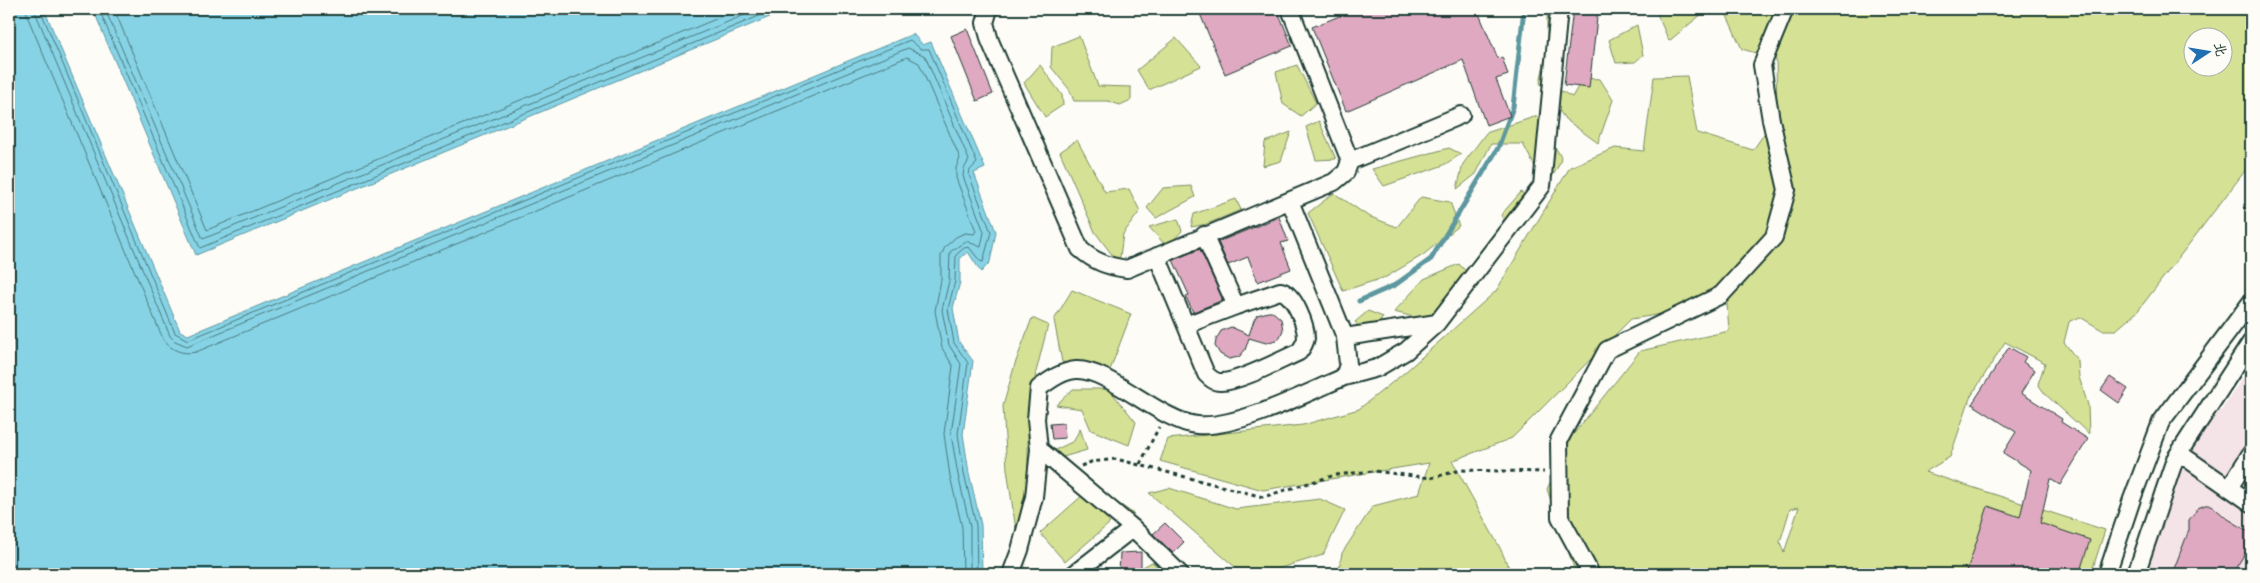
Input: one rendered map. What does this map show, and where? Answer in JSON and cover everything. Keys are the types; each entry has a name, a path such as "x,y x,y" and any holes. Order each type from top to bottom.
{"street":[{"path":"989,9 985,23 990,41 1080,248 1094,261 1107,266 1127,269 1204,235 1334,182 1346,172 1350,161 1291,9"},
{"path":"1011,574 1020,550 1034,497 1040,449 1036,419 1039,388 1056,376 1077,370 1096,374 1166,413 1182,421 1197,425 1237,420 1344,377 1377,368 1406,351 1437,323 1542,186 1559,9"},
{"path":"1591,574 1560,517 1559,440 1607,350 1721,295 1774,238 1787,190 1771,120 1762,65 1785,9"},
{"path":"1350,161 1461,115"},
{"path":"1290,201 1345,338 1348,364 1344,377"},
{"path":"1204,235 1236,306"},
{"path":"1157,256 1206,374 1213,380 1220,382 1232,380 1290,356 1304,346 1306,338 1304,327 1292,298 1287,292 1272,293 1186,325"},
{"path":"2108,574 2132,499 2161,422 2251,302"},
{"path":"1345,338 1437,323"},
{"path":"2136,574 2175,459 2246,360 2251,342"},
{"path":"2220,344 2246,360"},
{"path":"1040,449 1132,528 1180,574"},
{"path":"2179,453 2251,503"},
{"path":"2229,488 2251,453"},
{"path":"1074,574 1132,528"}],"path":[{"path":"1140,464 1166,413"},
{"path":"1066,472 1091,462 1116,459 1263,497 1335,475 1373,471 1431,478 1461,470 1560,472"}],"shaded area":[{"path":"2251,365 2251,574 2127,574 2160,470 2203,401 2221,411"}],"green space":[{"path":"1549,9 1566,9 1556,88 1572,97 1583,78 1600,79 1613,100 1598,143 1565,119 1540,83 1547,49 1547,17"},
{"path":"1655,9 1708,9 1669,41"},
{"path":"1724,9 2251,9 2251,163 2137,312 2116,330 2102,330 2080,317 2069,322 2064,342 2078,361 2079,377 2088,405 2089,434 2045,394 2038,384 2045,363 2005,342 1970,398 1950,457 1925,472 2105,530 2091,574 1576,574 1547,489 1572,436 1640,351 1729,331 1727,304 1631,319 1512,438 1452,461 1500,548 1512,574 1338,574 1342,553 1373,506 1419,494 1429,463 1263,490 1160,461 1168,439 1303,425 1359,409 1404,373 1496,291 1570,167 1615,148 1644,151 1654,77 1687,76 1697,133 1753,150 1777,115 1776,59 1742,49","holes":["1799,507 1784,553 1780,542 1790,509"]},
{"path":"1637,25 1643,55 1635,62 1616,63 1609,40"},
{"path":"1079,36 1098,86 1131,87 1131,100 1120,105 1108,101 1074,101 1069,89 1051,67 1052,47"},
{"path":"1176,38 1201,66 1149,90 1137,70"},
{"path":"1040,65 1062,95 1063,105 1045,117 1024,83"},
{"path":"1297,65 1316,103 1301,116 1283,104 1276,72"},
{"path":"1537,116 1561,157 1560,163 1531,215 1535,167 1523,144 1491,144 1476,174 1457,189 1463,164 1486,133"},
{"path":"1319,121 1336,159 1316,160 1306,127"},
{"path":"1291,132 1281,161 1263,166 1265,142"},
{"path":"1077,140 1105,192 1129,189 1140,211 1123,234 1119,264 1095,232 1060,152"},
{"path":"1449,148 1461,154 1444,165 1384,186 1372,169"},
{"path":"1191,186 1195,197 1156,218 1147,208 1163,188"},
{"path":"1521,192 1527,197 1506,226 1501,215"},
{"path":"1334,193 1368,216 1397,227 1421,197 1450,202 1459,226 1423,255 1386,277 1343,291 1308,213"},
{"path":"1236,199 1241,210 1207,224 1191,227 1194,214"},
{"path":"1178,219 1182,231 1167,247 1149,227"},
{"path":"1459,264 1479,285 1451,316 1418,318 1394,312 1424,279"},
{"path":"1072,290 1131,314 1110,370 1062,362 1054,320"},
{"path":"1368,311 1383,317 1370,339 1355,322"},
{"path":"1032,318 1048,325 1036,372 1028,439 1028,493 1016,530 1007,469 1003,406 1015,364"},
{"path":"1073,389 1109,389 1136,422 1129,445 1091,430 1082,409 1056,405"},
{"path":"1080,428 1087,450 1063,457 1055,450 1074,441"},
{"path":"1169,488 1236,509 1320,499 1345,510 1323,555 1277,569 1242,573 1149,493"},
{"path":"1103,493 1134,514 1107,520 1110,523 1065,562 1040,533 1084,494"},
{"path":"1152,562 1165,574 1130,574"}],"water":[{"path":"9,9 44,9 180,331 188,335 913,34 923,45 931,42 985,168 974,173 996,232 990,262 981,272 968,252 960,258 960,282 953,308 959,342 973,361 963,434 969,473 981,525 982,574 9,574"},
{"path":"93,9 789,9 196,255"}],"building":[{"path":"1198,9 1277,9 1292,46 1225,74"},
{"path":"1357,9 1477,9 1498,59 1502,57 1508,75 1496,79 1510,116 1486,125 1463,60 1346,111 1312,27"},
{"path":"1573,9 1598,9 1589,88 1564,85"},
{"path":"967,29 993,94 977,101 951,36"},
{"path":"1279,217 1288,241 1281,243 1291,269 1258,282 1248,257 1228,265 1218,242"},
{"path":"1200,249 1223,300 1193,312 1186,297 1189,295 1173,260"},
{"path":"1273,312 1281,319 1283,330 1279,339 1266,343 1249,338 1245,350 1239,357 1229,359 1220,354 1215,346 1221,331 1231,327 1249,335 1257,315"},
{"path":"2009,347 2026,357 2023,362 2035,370 2021,393 2062,419 2061,422 2088,439 2060,485 2050,479 2040,523 2090,540 2079,574 1966,574 1988,506 2020,517 2031,470 2003,453 2016,432 1972,404"},
{"path":"2110,377 2128,389 2119,403 2101,390"},
{"path":"1064,423 1065,438 1052,439 1050,424"},
{"path":"2211,505 2225,517 2251,533 2251,544 2232,574 2172,574 2189,530 2189,520 2198,508"},
{"path":"1165,523 1184,542 1173,553 1153,534"},
{"path":"1141,552 1141,574 1119,574 1120,553"}],"waterway":[{"path":"1359,301 1395,285 1431,259 1498,148 1513,107 1524,9"}]}
